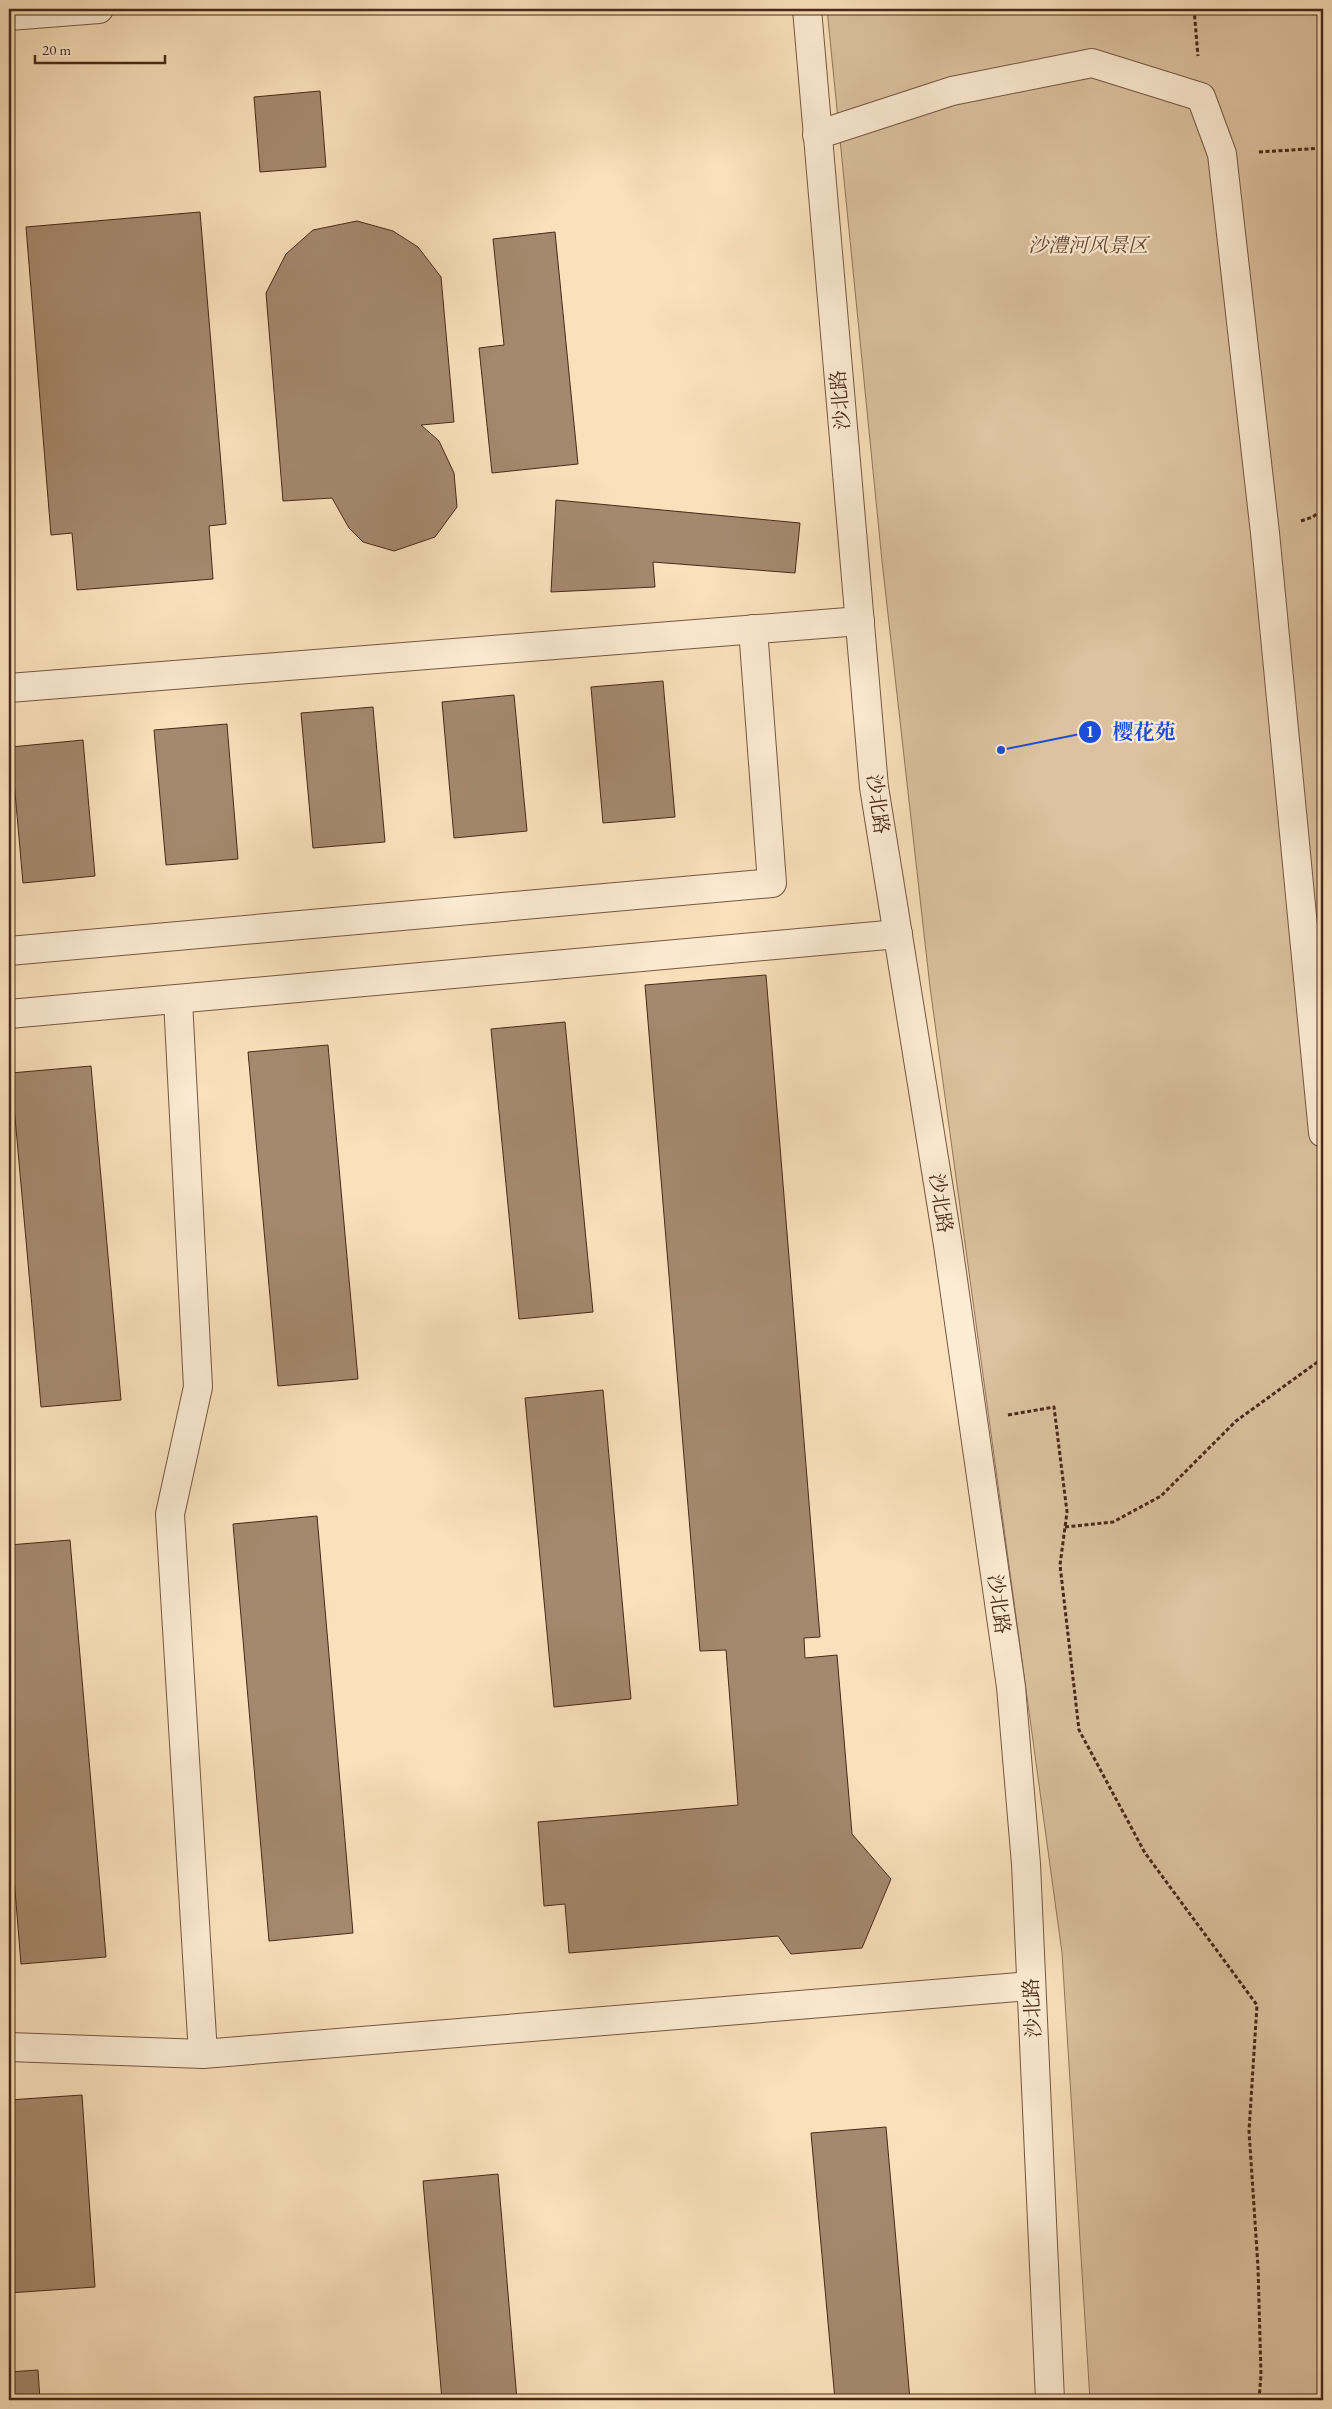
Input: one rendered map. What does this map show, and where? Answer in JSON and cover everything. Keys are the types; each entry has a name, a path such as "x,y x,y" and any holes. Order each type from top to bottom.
{"street":[{"path":"9,16 100,9"},
{"name":"沙北路","path":"806,9 874,787 948,1245 1011,1686 1026,1864 1050,2400"},
{"path":"817,135 952,91 1092,63 1201,97 1222,154 1265,533 1323,1133"},
{"path":"9,688 860,621"},
{"path":"9,951 772,883 753,629"},
{"path":"9,1014 898,934"},
{"path":"178,1000 198,1386 170,1514 203,2054"},
{"path":"9,2047 203,2054 1030,1986"}],"path":[{"path":"1194,9 1201,97"},
{"path":"1222,154 1323,148"},
{"path":"1065,1527 1113,1522 1162,1496 1236,1421 1323,1358"},
{"path":"973,1421 1054,1407 1067,1512 1060,1565 1079,1730 1145,1852 1258,2005 1249,2131 1258,2267 1261,2375 1259,2400"}],"green space":[{"name":"沙澧河风景区","path":"827,9 1323,9 1323,2400 1090,2400 1062,1953 930,987 882,561"}],"building":[{"path":"320,91 326,167 260,172 254,97"},
{"path":"200,212 226,524 209,526 213,579 77,590 72,533 51,535 26,227"},
{"path":"357,221 393,231 418,247 441,277 454,422 421,425 439,441 454,473 457,507 435,537 394,551 363,542 349,528 332,498 283,501 266,293 286,254 313,230"},
{"path":"555,232 578,464 492,473 479,348 504,345 493,239"},
{"path":"556,500 800,523 795,573 653,562 655,587 551,592"},
{"path":"663,681 675,817 603,823 591,687"},
{"path":"514,695 527,831 454,838 442,702"},
{"path":"373,707 385,842 313,848 301,713"},
{"path":"227,724 238,859 166,865 154,730"},
{"path":"83,740 95,876 23,883 11,747"},
{"path":"766,975 820,1637 804,1638 805,1658 837,1655 852,1834 891,1879 862,1948 791,1954 778,1936 569,1953 565,1904 544,1906 538,1822 738,1805 726,1650 700,1651 645,985"},
{"path":"565,1022 593,1312 519,1319 491,1029"},
{"path":"328,1045 358,1379 278,1386 248,1052"},
{"path":"91,1066 121,1400 41,1407 11,1073"},
{"path":"603,1390 631,1699 554,1707 525,1398"},
{"path":"317,1516 353,1933 269,1941 233,1524"},
{"path":"70,1540 106,1957 21,1964 9,1816 9,1545"},
{"path":"82,2095 95,2287 9,2293 9,2100"},
{"path":"886,2127 910,2400 835,2400 811,2133"},
{"path":"498,2174 517,2400 442,2400 423,2181"},
{"path":"38,2370 40,2400 9,2400 9,2372"}],"place":[{"name":"樱花苑","path":"1001,750"}]}
